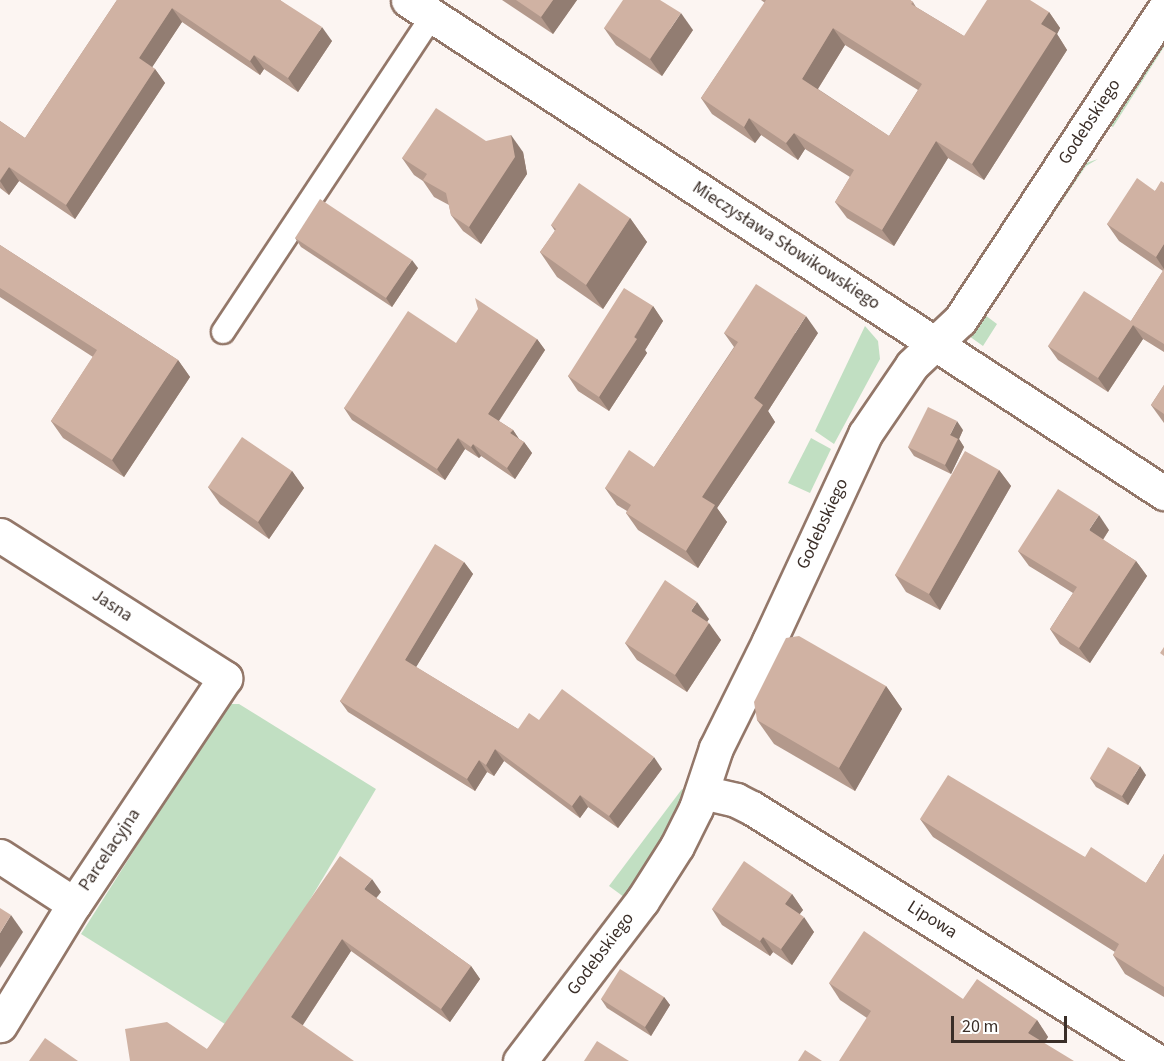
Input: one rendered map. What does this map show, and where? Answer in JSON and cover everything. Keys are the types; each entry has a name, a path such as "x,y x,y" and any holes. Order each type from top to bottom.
{"street":[{"name":"Mieczysława Słowikowskiego","path":"420,8 1164,493"},
{"name":"Godebskiego","path":"520,1061 660,875 689,824 716,748 866,434 902,376 960,320 1164,10"},
{"name":"Jasna","path":"0,535 225,678"},
{"name":"Parcelacyjna","path":"0,1025 74,904 225,678"},
{"name":"Lipowa","path":"702,792 752,807 1157,1061"},
{"path":"0,856 74,904"}],"lane":[{"path":"223,332 420,8"}],"green space":[{"path":"1164,41 1164,47 1113,127 1108,125"},
{"path":"1098,159 1086,166 985,315 997,324 983,346 969,336 970,332 1083,164"},
{"path":"865,326 878,341 880,359 834,444 815,431"},
{"path":"811,438 831,449 810,493 788,483"},
{"path":"227,704 239,704 376,789 233,1029 81,934"},
{"path":"682,789 685,791 671,823 624,897 609,886"}],"building":[{"path":"117,0 280,0 322,27 288,78 254,55 250,61 172,8 139,58 155,69 66,205 9,167 0,180 0,121 25,138"},
{"path":"516,0 553,0 541,17"},
{"path":"623,0 660,0 681,13 650,59 604,28"},
{"path":"766,0 910,0 913,2 911,4 964,36 987,0 1030,0 1049,12 1041,24 1056,33 972,164 936,141 882,230 835,202 854,170 794,133 786,143 749,118 744,127 701,98","holes":["833,28 922,84 889,136 802,79"]},
{"path":"436,108 486,141 511,135 515,157 469,227 451,215 446,193 423,180 427,174 402,158"},
{"path":"1137,178 1155,191 1161,181 1164,183 1164,244 1156,257 1107,224"},
{"path":"579,183 630,218 586,285 540,252 556,229 551,225"},
{"path":"320,199 412,260 386,298 295,238"},
{"path":"0,245 178,360 112,460 51,421 97,350 0,288"},
{"path":"1164,269 1164,344 1133,325 1098,378 1048,346 1084,291 1131,321"},
{"path":"756,284 806,316 754,398 763,405 702,497 715,505 686,551 626,513 631,505 605,488 629,450 654,467 738,342 724,333"},
{"path":"624,288 653,306 634,337 637,339 599,397 568,376"},
{"path":"475,298 537,339 488,414 513,430 510,433 524,442 507,468 473,444 471,447 458,438 437,469 344,408 408,311 456,343 478,309"},
{"path":"1164,385 1164,414 1151,405"},
{"path":"928,407 957,421 950,435 958,439 945,465 908,447"},
{"path":"242,437 292,471 258,522 208,487"},
{"path":"965,451 999,470 929,594 895,575"},
{"path":"1058,489 1099,515 1089,530 1136,561 1079,648 1050,629 1077,587 1018,551"},
{"path":"435,544 464,562 405,660 518,729 529,713 539,720 562,689 654,757 609,816 580,795 572,806 495,749 486,765 479,760 467,779 340,701"},
{"path":"665,580 697,602 691,611 709,623 675,675 625,643"},
{"path":"799,636 886,686 839,768 757,720 754,702 786,638"},
{"path":"1108,747 1140,766 1122,796 1090,778"},
{"path":"948,775 1085,857 1091,847 1146,883 1164,854 1164,987 1113,955 1119,944 920,819"},
{"path":"340,856 372,879 364,889 471,966 441,1009 342,939 291,1017 354,1061 130,1061 125,1029 167,1022 207,1049"},
{"path":"744,861 792,894 785,904 804,917 781,949 763,937 760,941 712,909"},
{"path":"0,908 11,915 0,933"},
{"path":"864,931 963,999 977,979 1037,1020 1028,1033 1074,1061 839,1061 871,1011 829,983"},
{"path":"620,969 664,997 645,1027 601,999"},
{"path":"45,1038 78,1061 29,1061"},
{"path":"597,1041 629,1061 584,1061"},
{"path":"805,1050 822,1061 798,1061"}]}
